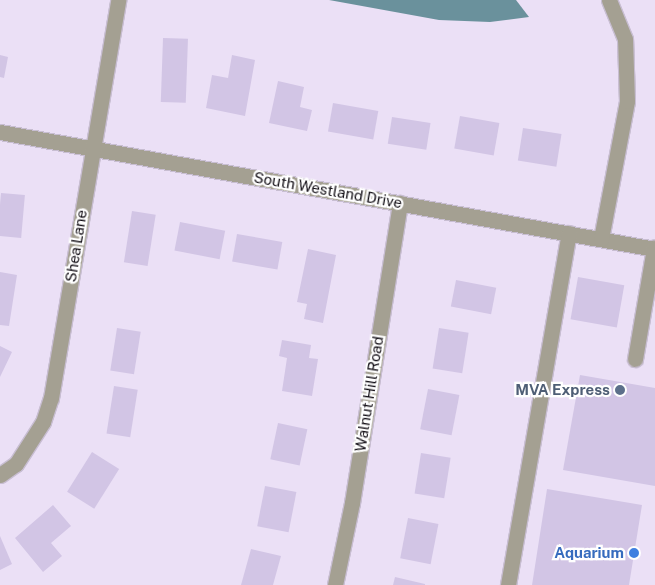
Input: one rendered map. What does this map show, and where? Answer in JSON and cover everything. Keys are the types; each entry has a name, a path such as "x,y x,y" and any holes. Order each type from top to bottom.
{"street":[{"name":"Shea Lane","path":"0,475 16,464 43,422 51,398 118,0"},
{"path":"601,239 627,101 625,39 609,0"},
{"name":"South Westland Drive","path":"0,132 654,248"},
{"name":"Walnut Hill Road","path":"335,585 352,503 400,203"},
{"path":"508,585 569,233"},
{"path":"635,360 654,248"}],"shaded area":[{"path":"329,0 516,0 529,17 490,22 439,20"}],"building":[{"path":"163,38 188,39 186,103 161,102"},
{"path":"0,55 8,57 4,78 0,77"},
{"path":"232,55 255,60 245,116 206,108 212,75 228,78"},
{"path":"278,81 304,87 300,107 312,110 307,131 269,123"},
{"path":"333,103 378,111 373,140 328,132"},
{"path":"460,116 499,123 494,155 454,148"},
{"path":"392,117 431,123 426,150 388,144"},
{"path":"523,128 562,134 556,167 518,161"},
{"path":"1,193 25,195 21,238 0,236"},
{"path":"132,211 156,215 148,266 124,262"},
{"path":"180,222 225,231 220,259 174,250"},
{"path":"237,234 282,242 277,270 232,262"},
{"path":"308,249 336,255 323,323 304,319 307,304 297,302"},
{"path":"0,272 17,275 9,326 0,325"},
{"path":"578,277 624,285 617,328 571,319"},
{"path":"456,280 496,288 491,314 451,307"},
{"path":"117,328 141,332 134,374 110,370"},
{"path":"439,328 469,333 462,373 433,368"},
{"path":"282,340 311,345 309,358 318,359 312,396 282,391 287,358 279,356"},
{"path":"0,346 12,352 0,377"},
{"path":"580,375 655,388 655,486 563,470"},
{"path":"114,386 138,390 130,437 106,433"},
{"path":"428,389 459,395 452,435 420,429"},
{"path":"278,423 307,429 300,465 270,459"},
{"path":"92,452 119,469 94,509 67,492"},
{"path":"421,453 451,458 444,498 415,493"},
{"path":"265,486 296,492 289,532 257,526"},
{"path":"547,489 642,505 629,585 532,585"},
{"path":"53,505 71,526 51,543 62,556 43,572 15,538"},
{"path":"408,518 438,524 431,564 400,558"},
{"path":"0,536 12,564 0,570"},
{"path":"251,549 281,556 273,585 241,585"},
{"path":"395,577 425,584 425,585 393,585"}],"place":[{"name":"MVA Express","path":"620,390"},
{"name":"Aquarium","path":"634,553"}]}
